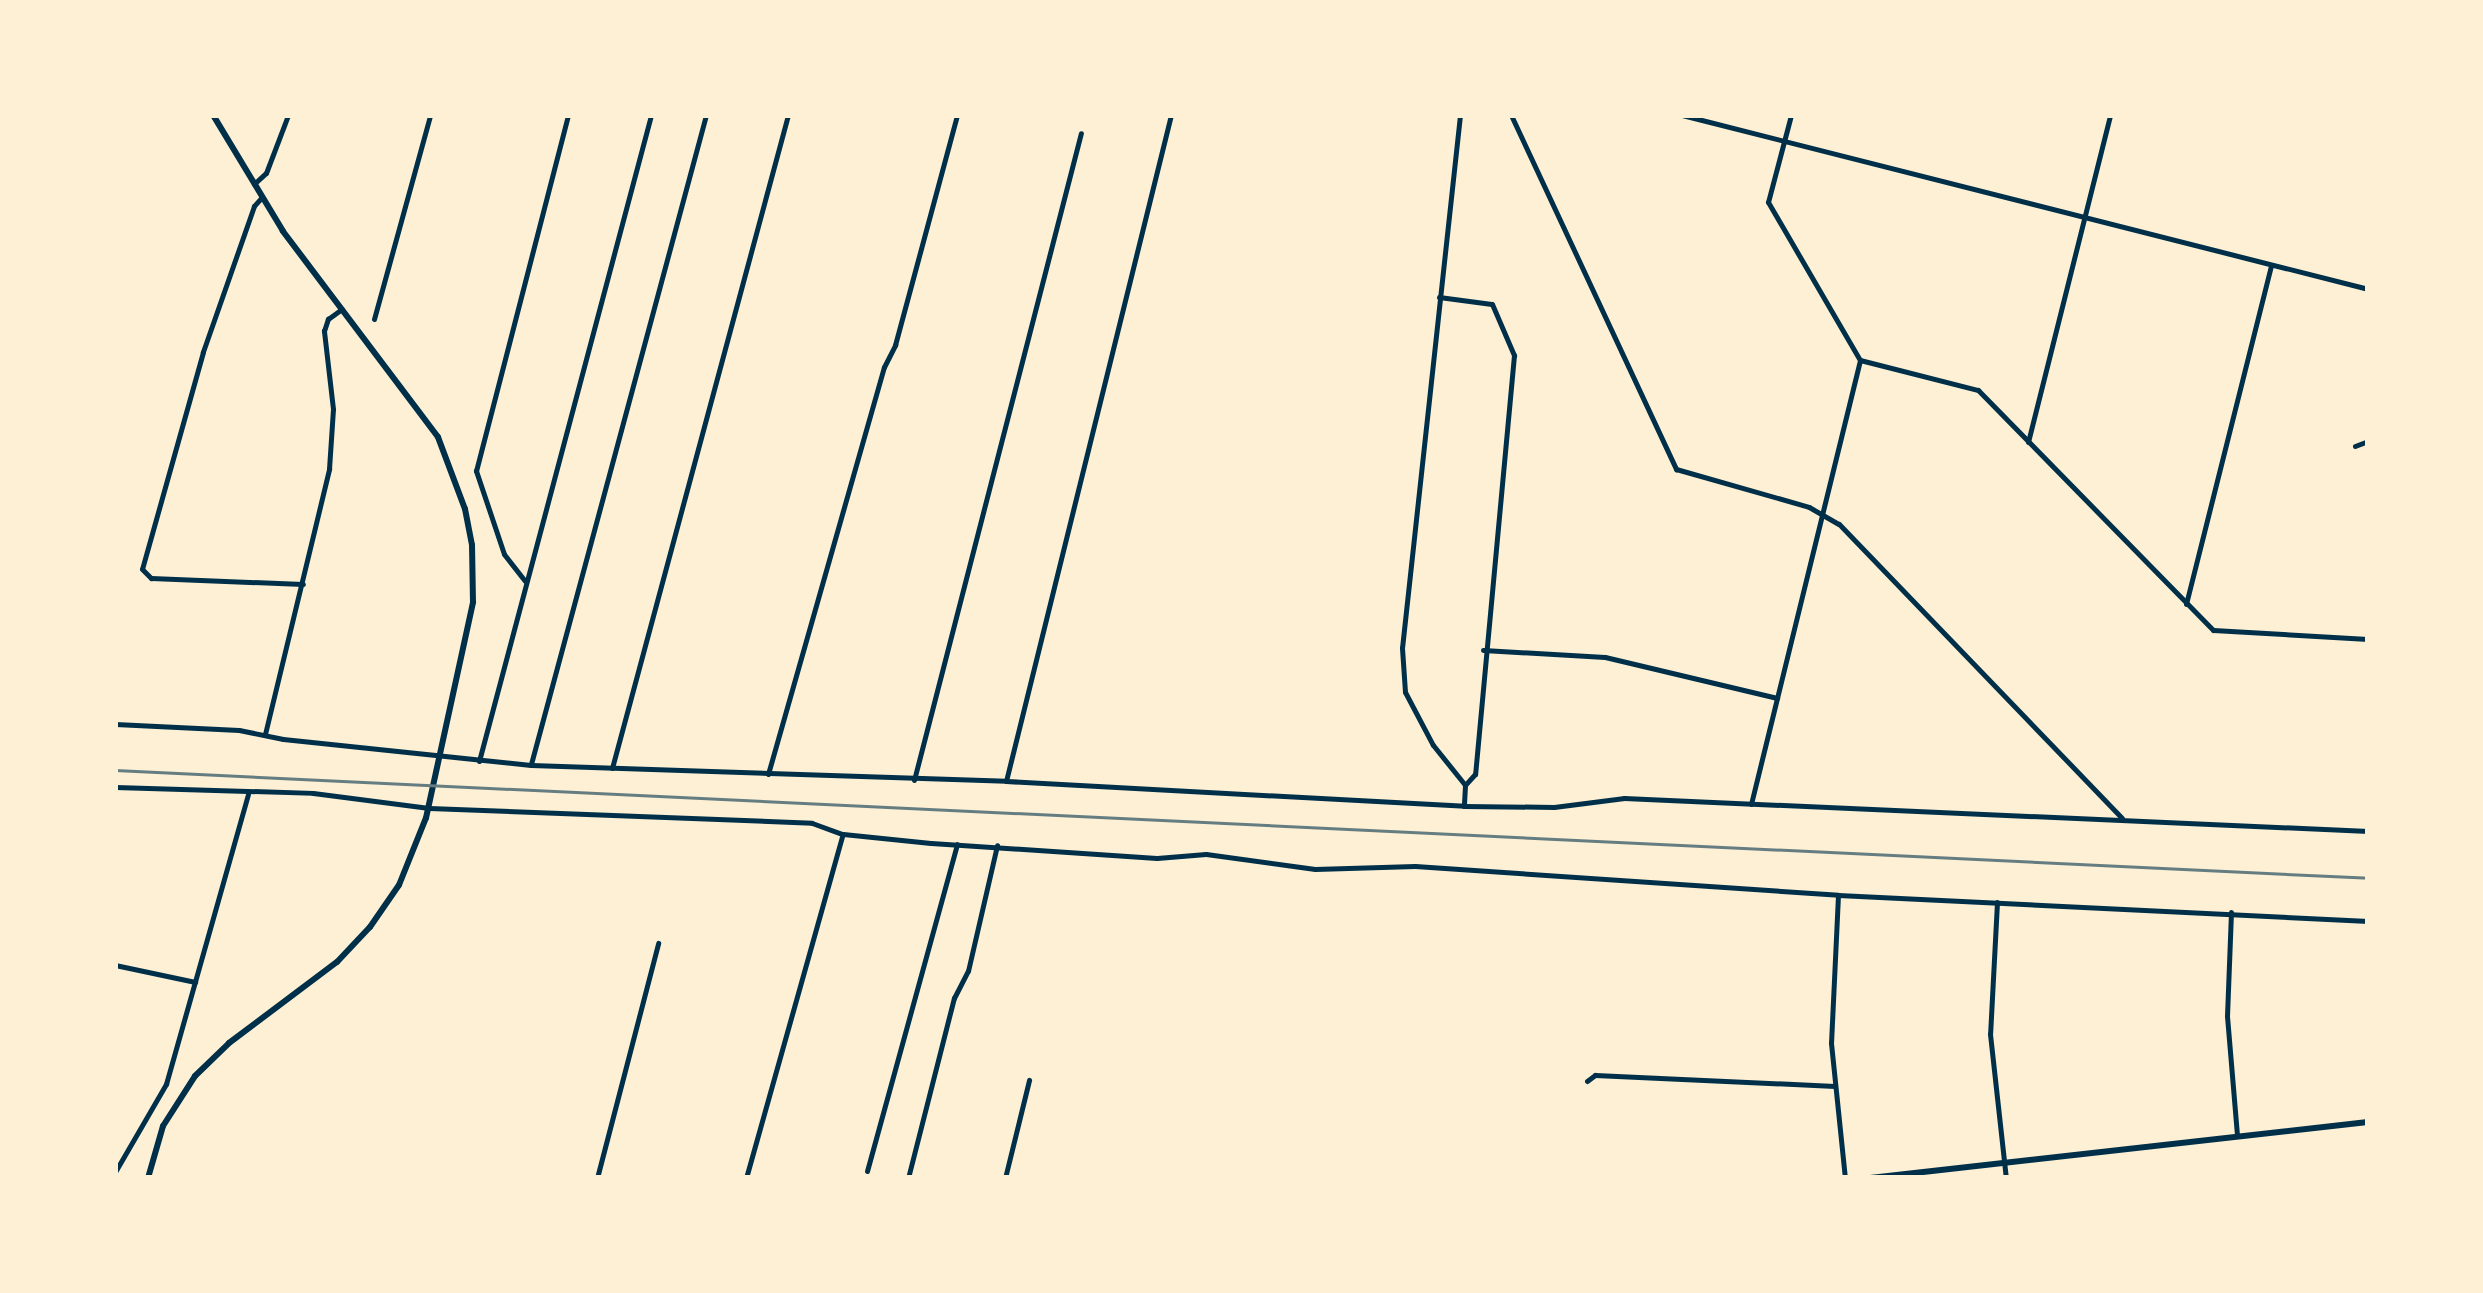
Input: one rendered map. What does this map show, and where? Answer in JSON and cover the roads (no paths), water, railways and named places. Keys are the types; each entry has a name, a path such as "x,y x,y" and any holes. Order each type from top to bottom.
{"street":[{"path":"148,1178 163,1126 195,1076 230,1043 337,962 370,927 404,876 424,826 473,602 472,545 465,509 449,460 430,424 262,197 213,115"},
{"path":"254,184 266,173 288,115"},
{"path":"374,319 430,115"},
{"path":"525,582 504,554 476,471 568,115"},
{"path":"478,760 650,115"},
{"path":"531,764 706,115"},
{"path":"612,768 788,115"},
{"path":"768,774 884,367 895,345 957,115"},
{"path":"1006,781 1171,115"},
{"path":"1460,115 1402,671 1405,692 1416,717 1466,785"},
{"path":"1511,115 1676,469 1823,514 2042,730 2124,819"},
{"path":"1682,115 2368,290"},
{"path":"1751,804 1860,360 1768,202 1791,115"},
{"path":"2028,442 2110,115"},
{"path":"914,780 1081,133"},
{"path":"262,197 254,206 203,352 142,568 151,578 302,584"},
{"path":"2186,604 2271,264"},
{"path":"1439,297 1492,304 1514,355 1483,650 1475,774 1466,785 1464,806"},
{"path":"265,734 333,436 324,325 342,309"},
{"path":"1860,360 1978,390 2216,631 2368,638"},
{"path":"2355,446 2368,442"},
{"path":"1483,650 1604,656 1777,698"},
{"path":"115,724 265,734 478,760 612,768 1006,781 1464,806 1554,806 1616,798 2368,831"},
{"path":"115,787 313,793 428,808 812,823 843,834 1157,858 1206,854 1315,869 1439,868 1838,895 2368,921"},
{"path":"115,1172 166,1084 248,794"},
{"path":"746,1178 843,834"},
{"path":"867,1171 957,844"},
{"path":"908,1178 954,998 968,971 997,845"},
{"path":"1838,895 1831,1044 1845,1178"},
{"path":"1997,901 1990,1034 2006,1178"},
{"path":"2231,912 2226,982 2237,1136"},
{"path":"597,1178 658,942"},
{"path":"115,965 195,982"},
{"path":"1588,1080 1596,1075 1835,1086"},
{"path":"1005,1178 1030,1080"},
{"path":"1870,1178 2368,1122"}],"railway":[{"path":"115,770 2368,878"}]}
